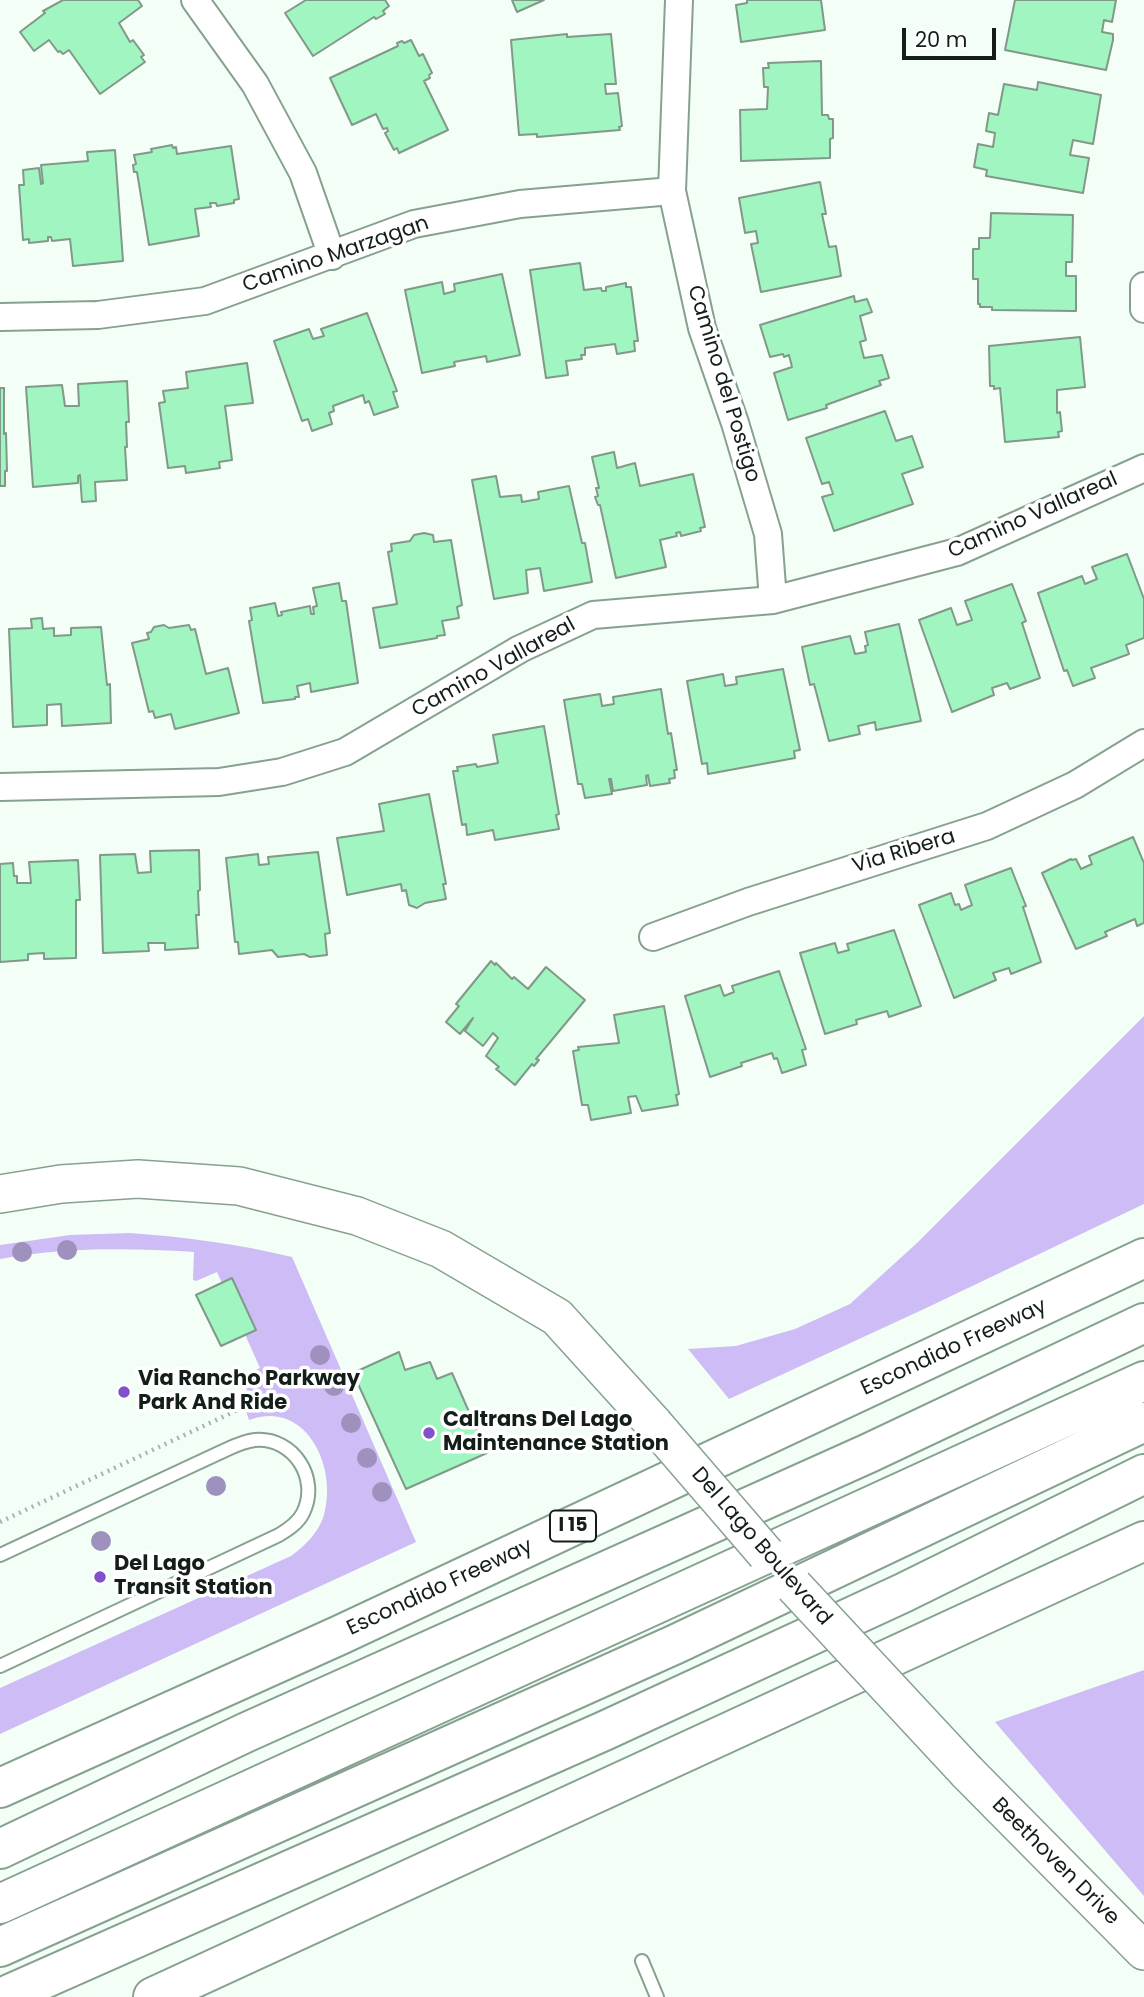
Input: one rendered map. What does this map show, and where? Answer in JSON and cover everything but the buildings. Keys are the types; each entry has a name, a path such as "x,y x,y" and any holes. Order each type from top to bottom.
{"highway":[{"name":"Escondido Freeway","path":"0,1788 353,1629 1144,1258"},
{"path":"0,1849 247,1732 869,1453 1144,1323"},
{"path":"0,1904 1144,1381"},
{"path":"0,1947 676,1644 1144,1422"},
{"path":"3,1997 666,1702 903,1593 1144,1474"},
{"path":"153,1997 1033,1595 1144,1541"}],"main road":[{"name":"Del Lago Boulevard","path":"0,1194 61,1184 138,1179 239,1186 357,1216 441,1249 557,1318 654,1424 794,1586 967,1772"},
{"name":"Beethoven Drive","path":"967,1772 1144,1951"}],"street":[{"path":"195,0 255,84 297,162 332,256"},
{"name":"Camino del Postigo","path":"679,0 672,191 702,328 735,424 768,534 773,600"},
{"name":"Camino Marzagan","path":"0,317 98,315 205,301 414,224 520,204 672,191"},
{"path":"1144,286 1144,309"},
{"name":"Camino Vallareal","path":"0,787 219,782 282,772 345,751 520,649 593,615 773,600 957,552 1144,468"},
{"name":"Via Ribera","path":"653,937 748,902 987,826 1075,785 1144,743"}],"lane":[{"path":"0,1555 219,1453 253,1440 269,1441 283,1446 296,1456 304,1469 308,1484 308,1500 293,1527 0,1666"},
{"path":"642,1961 657,1997"}],"path":[{"path":"0,1522 248,1405 238,1380"}],"shaded area":[{"path":"1144,1016 1144,1204 729,1399 688,1349 736,1346 795,1329 850,1304 917,1243"},
{"path":"130,1233 212,1242 292,1257 416,1542 0,1734 0,1688 291,1556 311,1538 324,1515 326,1477 313,1442 301,1428 287,1419 269,1416 249,1420 246,1411 254,1407 241,1377 260,1368 217,1272 193,1280 194,1252 97,1250 48,1252 0,1259 0,1245 70,1235"},
{"path":"1144,1670 1144,1896 995,1722"}],"place":[{"name":"Via Rancho Parkway Park And Ride","path":"124,1392"},
{"name":"Caltrans Del Lago Maintenance Station","path":"429,1433"},
{"name":"Del Lago Transit Station","path":"100,1577"}]}
